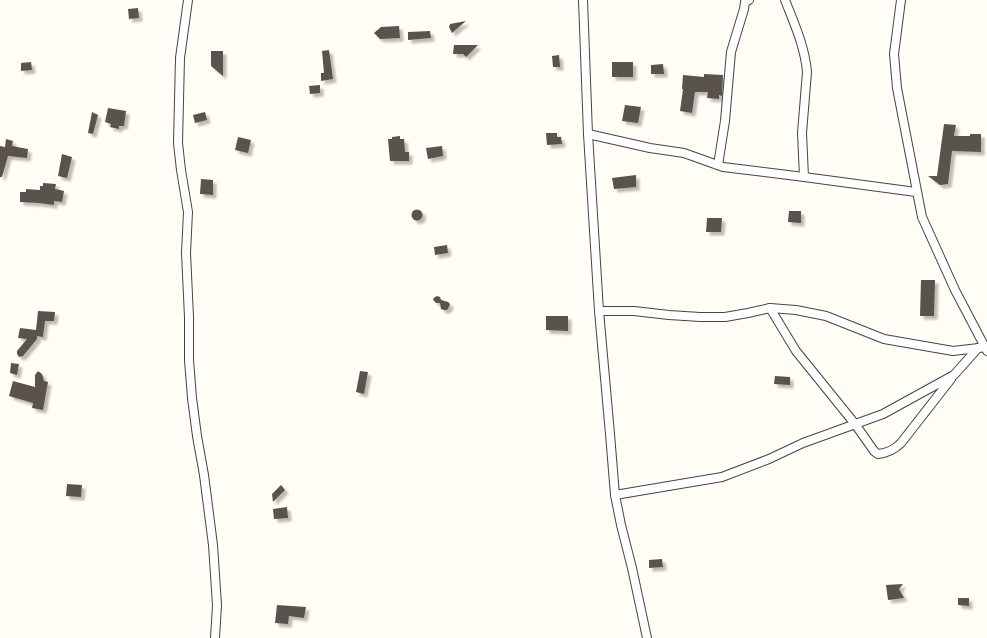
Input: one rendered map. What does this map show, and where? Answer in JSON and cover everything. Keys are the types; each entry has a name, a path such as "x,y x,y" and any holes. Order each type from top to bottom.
{"street":[{"path":"188,0 180,58 178,143 188,212 186,253 189,317 189,360 192,398 213,545 217,605 215,638"},
{"path":"583,0 588,134 599,311 614,496 620,525 632,568 647,638"},
{"path":"785,0 804,53 807,72 802,133 804,177"},
{"path":"901,0 894,54 895,69 897,88 922,218 984,348"},
{"path":"718,165 725,121 731,52 746,1"},
{"path":"588,134 650,148 684,153 723,167 916,192"},
{"path":"599,311 634,311 669,315 725,317 770,308 796,310 826,316 884,339 953,351 984,348"},
{"path":"770,308 796,350 855,424 874,451 878,454 887,453 894,450 901,443 954,375 984,348"},
{"path":"614,496 722,477 769,459 803,443 884,414 954,375"}],"building":[{"path":"138,8 139,18 129,19 128,9"},
{"path":"466,21 452,33 449,27 450,24"},
{"path":"399,26 400,38 380,39 374,33 381,27"},
{"path":"430,31 431,38 408,40 408,32"},
{"path":"454,45 478,45 466,57 463,54 453,54"},
{"path":"329,50 333,79 321,81 321,73 324,73 322,51"},
{"path":"211,51 223,51 223,76 211,66"},
{"path":"559,55 560,67 553,67 552,56"},
{"path":"31,62 32,70 21,71 21,63"},
{"path":"612,62 633,62 633,77 612,77"},
{"path":"663,64 664,74 651,74 651,65"},
{"path":"704,74 723,75 722,96 719,95 719,99 707,98 708,92 695,92 692,113 680,111 683,75 704,77"},
{"path":"320,85 320,93 310,94 309,86"},
{"path":"625,105 641,107 638,123 622,121"},
{"path":"108,108 126,111 124,126 119,126 119,129 110,127 111,124 105,122"},
{"path":"92,112 98,115 93,134 88,133"},
{"path":"205,112 207,120 195,123 193,115"},
{"path":"944,124 956,125 954,136 981,134 981,152 952,151 948,184 940,185 928,176 937,176"},
{"path":"546,133 557,133 557,137 561,137 562,144 547,145"},
{"path":"400,136 400,139 404,139 405,152 409,152 409,161 390,161 388,139"},
{"path":"238,137 251,140 248,153 235,150"},
{"path":"6,139 13,141 12,146 28,149 27,158 8,156 2,177 0,177 0,146 5,147"},
{"path":"442,146 443,156 428,159 426,148"},
{"path":"62,154 72,157 67,178 58,176"},
{"path":"636,175 636,187 614,189 612,178"},
{"path":"201,179 213,180 213,195 200,194"},
{"path":"43,183 56,184 55,189 64,191 62,202 54,201 54,205 20,202 20,192 26,192 26,189 40,190 40,186 43,186"},
{"path":"415,210 419,210 421,211 421,219 415,220 412,217 412,213"},
{"path":"789,211 801,211 801,223 788,222"},
{"path":"707,218 722,218 721,232 706,232"},
{"path":"447,245 448,253 435,255 434,247"},
{"path":"921,280 935,280 934,316 920,316"},
{"path":"437,296 440,297 441,300 450,304 447,310 441,309 440,303 436,303 434,301 433,299"},
{"path":"38,311 55,312 54,321 45,321 43,337 37,336 37,339 23,356 19,357 17,351 27,339 18,338 20,328 36,330"},
{"path":"546,316 568,316 568,331 546,330"},
{"path":"11,363 19,364 17,375 10,373"},
{"path":"38,371 42,374 44,381 48,382 43,410 32,408 33,403 9,396 13,381 35,387 35,375"},
{"path":"360,371 368,372 364,394 356,392"},
{"path":"775,376 790,377 790,385 774,384"},
{"path":"67,484 82,485 81,497 66,496"},
{"path":"281,485 285,490 273,502 272,494"},
{"path":"287,507 288,518 274,519 273,509"},
{"path":"662,559 663,567 649,568 649,560"},
{"path":"903,584 899,589 904,598 888,600 886,585"},
{"path":"958,598 969,598 969,606 958,605"},
{"path":"277,605 306,607 304,618 289,616 288,624 275,623"}]}
